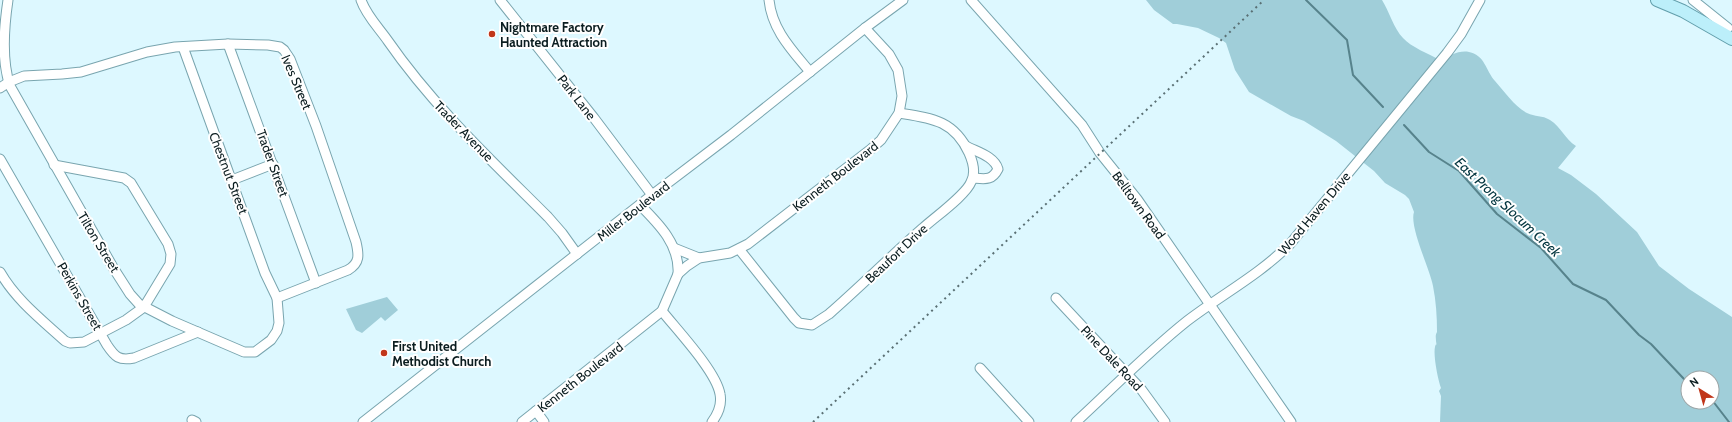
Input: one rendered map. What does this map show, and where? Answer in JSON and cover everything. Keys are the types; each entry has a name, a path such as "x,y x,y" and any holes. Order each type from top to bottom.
{"main road":[{"path":"1657,0 1730,31"},
{"path":"1675,0 1730,31"}],"street":[{"name":"Tilton Street","path":"8,0 4,40 5,63 9,82 16,98 54,166 130,294 144,307 240,350 255,352 269,343 277,331 279,323 277,298"},
{"name":"Trader Avenue","path":"361,0 367,12 400,59 428,94 548,217 577,254"},
{"name":"Park Lane","path":"500,0 585,107 652,195"},
{"path":"768,0 777,29 810,72"},
{"name":"Miller Boulevard","path":"363,422 865,28 903,0"},
{"name":"Belltown Road","path":"971,0 1082,125 1100,152 1137,199 1291,422"},
{"name":"Wood Haven Drive","path":"1076,422 1170,335 1265,267 1290,244 1448,53 1465,28 1480,0"},
{"path":"1693,0 1730,31"},
{"name":"Kenneth Boulevard","path":"678,274 699,258 730,253 739,249 761,234 881,140 899,113 902,96 898,70 889,54 865,28"},
{"name":"Ives Street","path":"0,88 9,82 24,76 80,72 147,52 183,47 228,44 268,44 280,47 284,50 290,59 316,126 356,242 359,255 357,262 352,267 277,298"},
{"name":"Trader Street","path":"228,44 316,283"},
{"name":"Chestnut Street","path":"183,47 265,273 277,298"},
{"path":"899,113 927,118 946,125 957,134 966,146 972,163 973,178 990,178 995,176 998,169 996,162 992,158 966,146"},
{"name":"Perkins Street","path":"0,159 113,354 120,359 125,360 138,357 198,332"},
{"path":"232,180 273,164"},
{"path":"0,272 21,301 65,341 70,343 84,342 126,320 144,307 170,264 172,254 168,244 131,183 124,178 54,166"},
{"name":"Beaufort Drive","path":"739,249 794,318 800,323 812,325 823,319 835,309 923,227 968,189 973,178"},
{"name":"Kenneth Boulevard","path":"525,421 662,311 678,274 679,264 674,248 666,235 640,205"},
{"path":"674,248 699,258"},
{"name":"Pine Dale Road","path":"1056,298 1128,374 1165,422"},
{"path":"662,311 709,371 719,387 721,403 712,422"},
{"path":"980,368 1029,422"},
{"path":"536,411 544,422"}],"shaded area":[{"path":"1146,0 1382,0 1400,34 1406,41 1415,47 1440,60 1462,52 1469,52 1479,56 1495,81 1518,107 1527,113 1550,120 1576,146 1558,168 1571,175 1596,194 1637,232 1659,266 1689,289 1732,317 1732,422 1440,422 1441,396 1439,391 1441,388 1437,374 1435,356 1437,314 1435,297 1431,279 1414,228 1414,212 1409,199 1385,183 1374,171 1336,141 1304,121 1291,116 1249,92 1235,70 1226,43 1198,28 1173,24 1154,10"},
{"path":"387,297 398,310 385,321 381,317 362,333 356,330 346,309"}],"waterway":[{"name":"East Prong Slocum Creek","path":"1306,0 1347,40 1353,75 1383,107"},
{"name":"East Prong Slocum Creek","path":"1404,125 1429,152 1459,171 1497,214 1541,248 1573,284 1606,300 1680,375"},
{"name":"East Prong Slocum Creek","path":"1720,410 1729,422"}],"railway":[{"path":"813,422 1264,0"}],"place":[{"name":"Nightmare Factory Haunted Attraction","path":"492,34"},
{"name":"First United Methodist Church","path":"384,353"}]}
